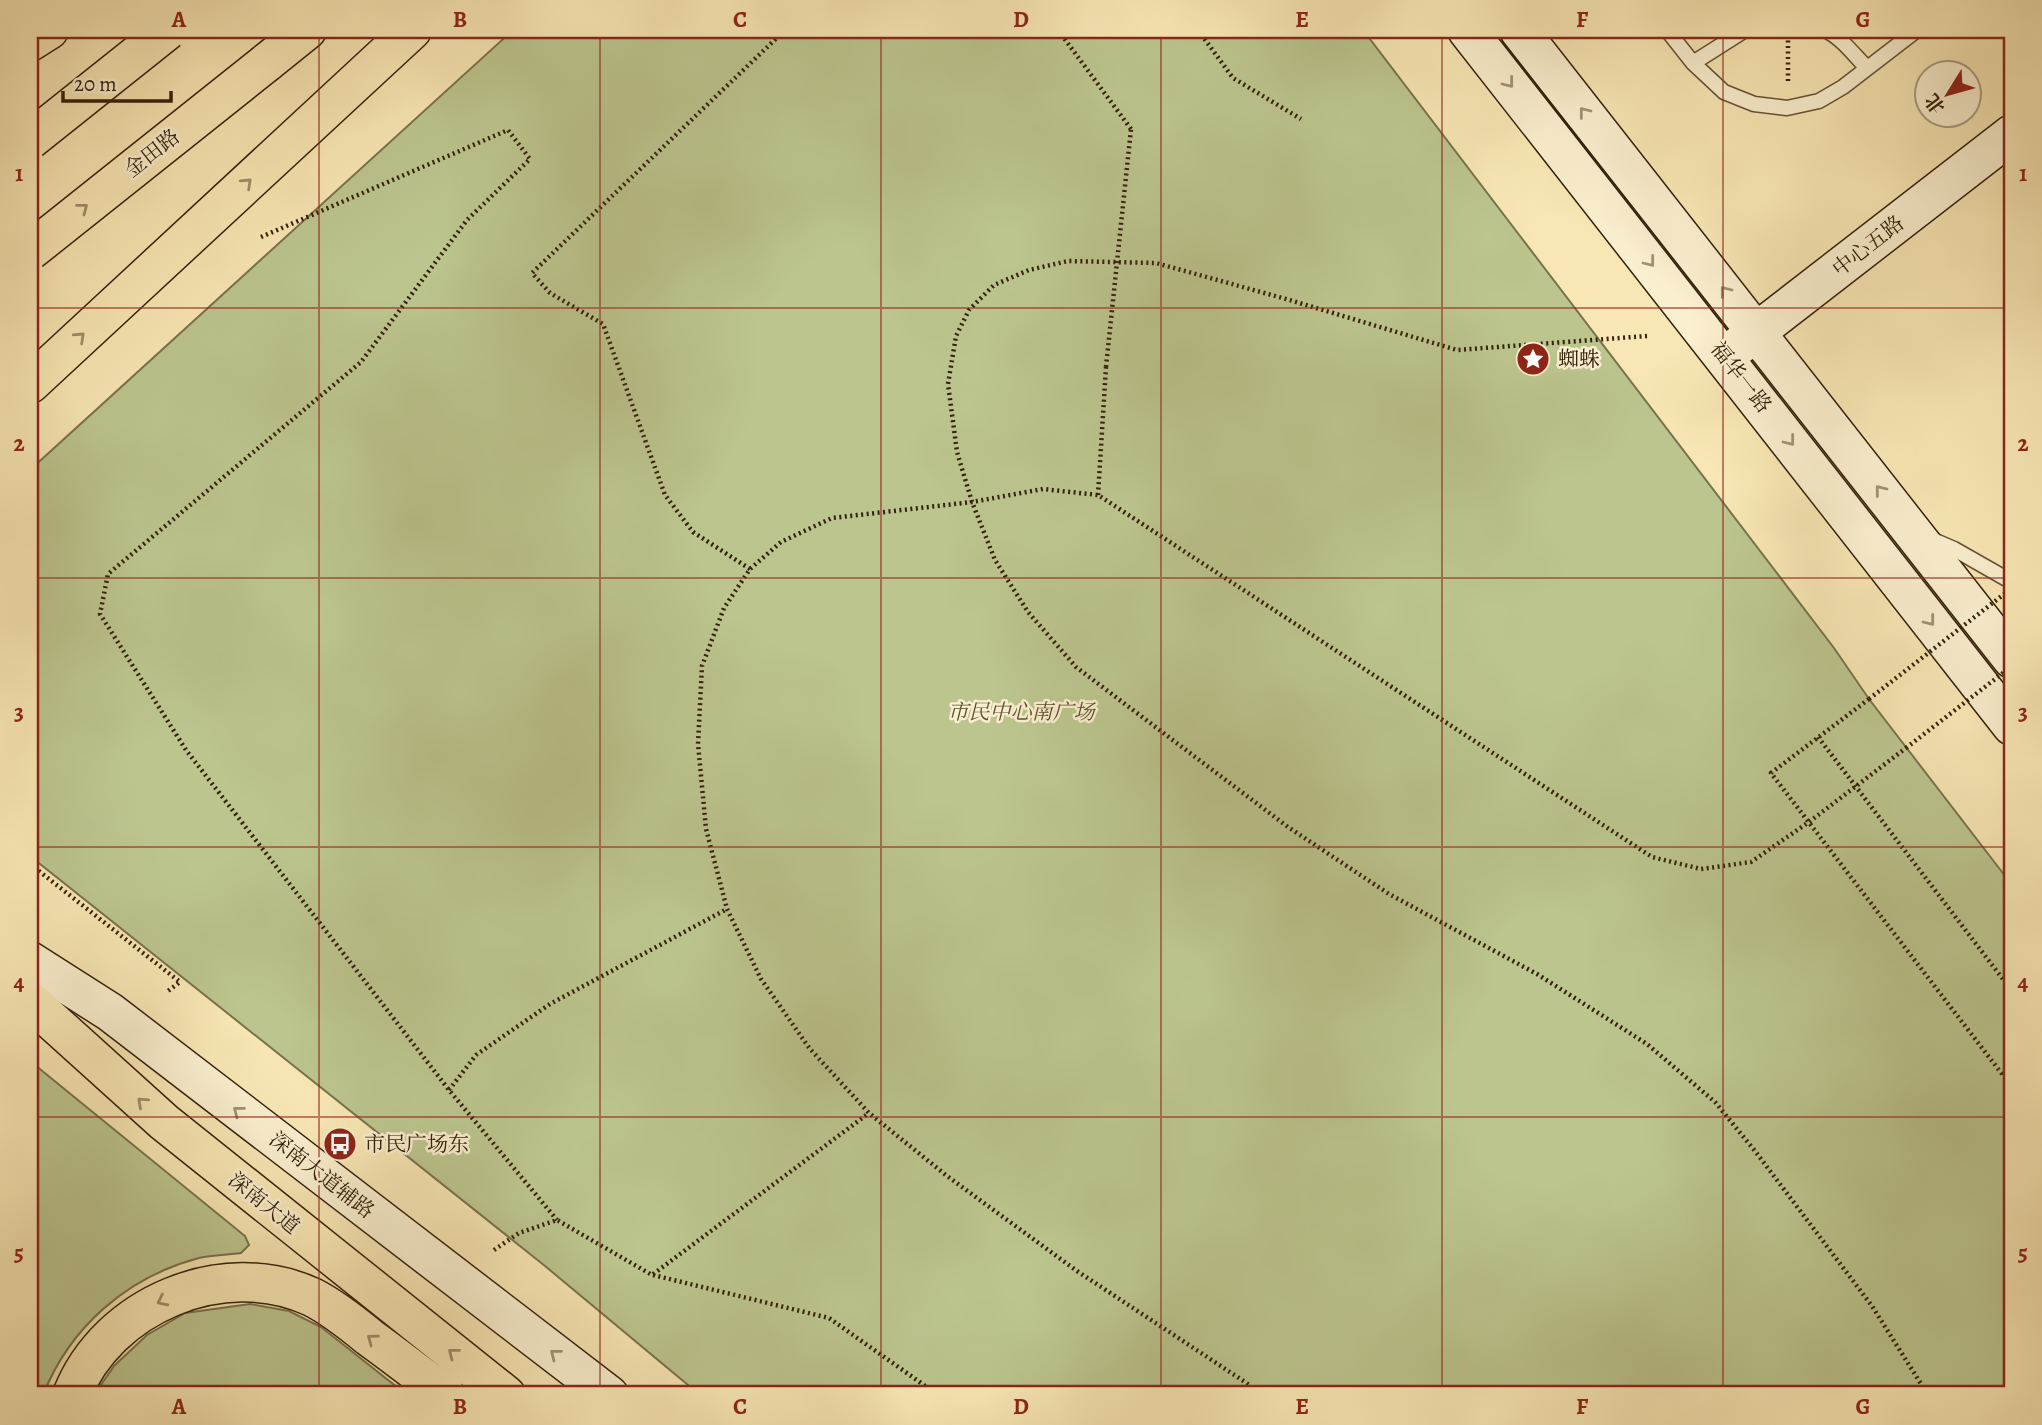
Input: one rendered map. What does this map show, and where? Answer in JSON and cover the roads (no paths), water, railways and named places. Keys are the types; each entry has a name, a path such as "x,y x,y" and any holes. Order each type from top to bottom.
{"main road":[{"path":"30,42 49,30"},
{"path":"30,140 168,30"},
{"name":"金田路","path":"30,251 307,30"},
{"path":"30,384 412,30"},
{"name":"深南大道","path":"30,1001 164,1122 506,1395"},
{"path":"72,1395 90,1360 122,1327 163,1300 206,1286 227,1283 278,1286 312,1297 348,1320 446,1395"}],"street":[{"name":"福华一路","path":"1467,30 2012,726"},
{"name":"福华一路","path":"1519,30 2012,659"},
{"name":"中心五路","path":"1725,357 2012,134"},
{"name":"深南大道辅路","path":"30,961 110,1012 609,1395"}],"lane":[{"path":"1667,30 1693,63 1724,92 1754,104 1787,108 1819,101 1843,87 1917,30"},
{"path":"1693,63 1745,30"},
{"path":"1825,30 1867,68"},
{"path":"1913,533 1954,548 2012,582"}],"place":[{"name":"蜘蛛","path":"1533,359"},
{"name":"市民广场东","path":"340,1144"}],"park label":[{"name":"市民中心南广场","path":"1021,712"}]}
